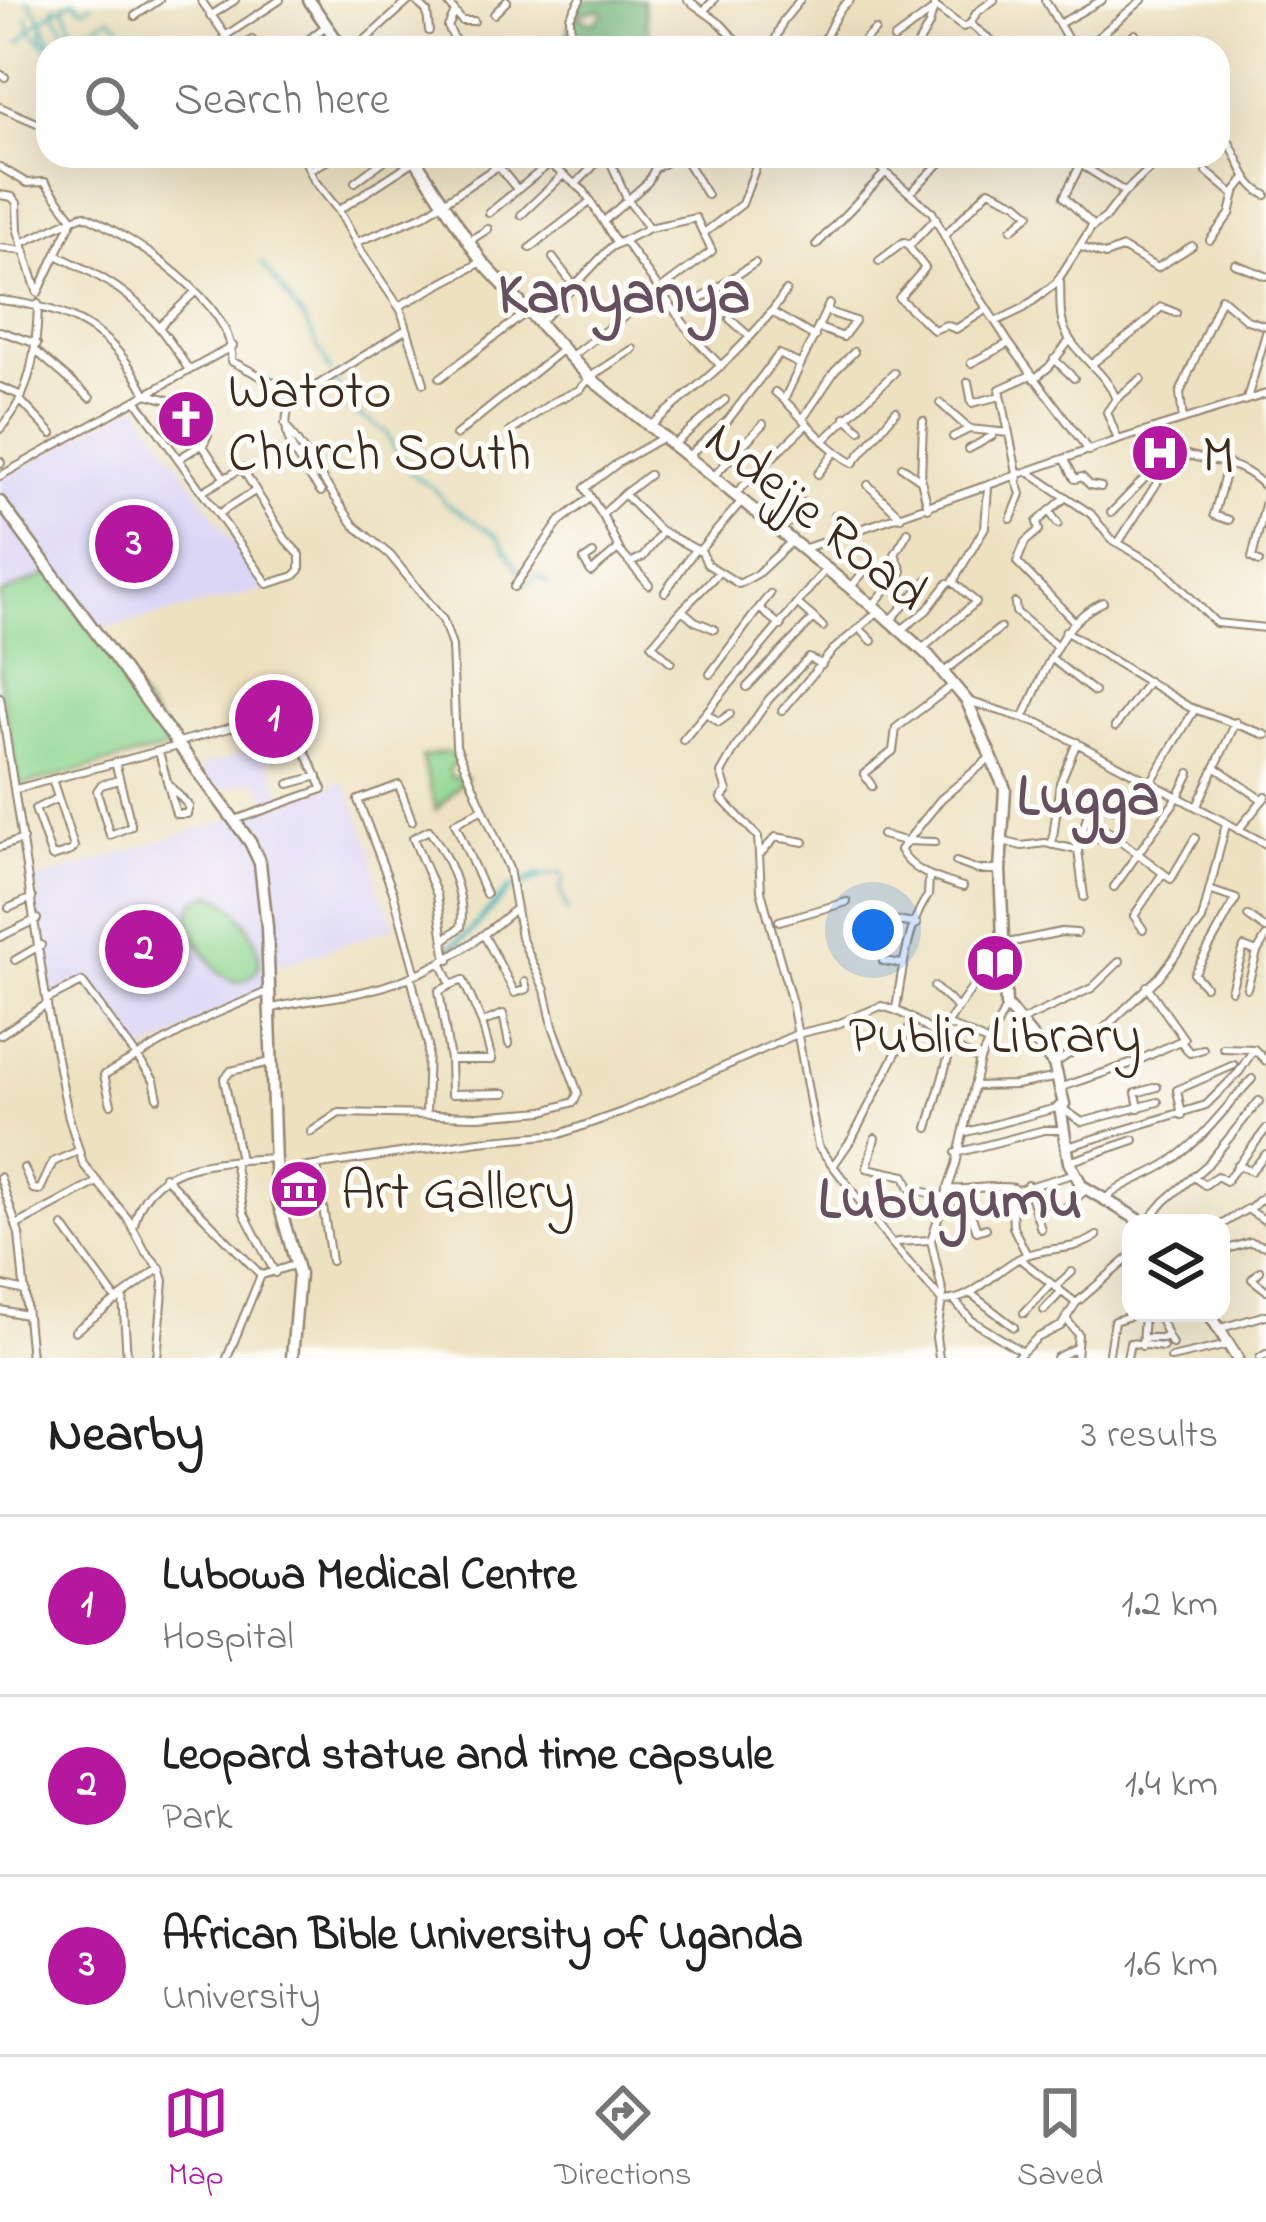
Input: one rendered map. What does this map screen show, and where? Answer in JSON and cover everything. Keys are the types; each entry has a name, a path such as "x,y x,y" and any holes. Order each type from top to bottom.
{"street":[{"path":"135,16 159,0"},
{"path":"201,0 225,36 266,4 280,0"},
{"path":"210,16 235,0"},
{"path":"310,0 334,36"},
{"path":"370,36 412,0 427,12 430,31"},
{"path":"446,0 464,22 473,21"},
{"path":"494,14 506,1 517,0"},
{"path":"571,36 570,17 580,0"},
{"path":"688,0 731,36"},
{"path":"704,10 714,0"},
{"path":"777,36 800,0"},
{"path":"826,36 835,12 850,0"},
{"path":"934,6 963,27 994,0"},
{"path":"1045,0 1066,36"},
{"path":"1059,24 1102,0"},
{"path":"1098,36 1142,0"},
{"path":"899,36 934,6"},
{"path":"923,36 934,6"},
{"path":"453,36 448,27 454,14"},
{"path":"970,24 986,36"},
{"path":"313,36 327,25"},
{"path":"869,36 875,30"},
{"path":"0,107 36,123"},
{"path":"1230,143 1253,189 1266,195"},
{"path":"0,167 28,183 45,182 73,219"},
{"path":"355,182 374,168"},
{"path":"339,211 401,168"},
{"name":"Ndejje Road","path":"421,168 482,262 590,378 896,625 955,683 1005,789 1000,870 1006,1005"},
{"path":"357,242 416,219 495,168"},
{"path":"500,168 518,189"},
{"path":"488,213 544,168"},
{"path":"554,168 591,201 694,339 721,366"},
{"path":"576,184 593,168"},
{"path":"611,168 649,228"},
{"path":"604,221 662,168"},
{"path":"684,168 707,195"},
{"path":"704,233 740,208 753,168"},
{"path":"881,168 936,218 1009,343 1088,452"},
{"path":"910,193 935,168"},
{"path":"1079,168 1064,197 1094,225"},
{"path":"1094,168 1125,192"},
{"path":"997,322 1040,297 1060,278 1094,225 1150,168"},
{"path":"311,169 399,306 424,383"},
{"path":"816,244 886,172"},
{"path":"1207,172 1235,193"},
{"path":"521,215 563,175"},
{"path":"1210,240 1230,214 1235,193 1246,178"},
{"path":"946,235 989,190 1030,214 1012,229"},
{"path":"0,194 16,200 23,247 38,293 36,347 21,398 0,429"},
{"path":"530,248 591,201"},
{"path":"0,248 23,247 84,215 143,245 196,292 233,346 235,364 274,383 292,401"},
{"path":"456,435 712,253 696,218 649,228 621,242 538,324"},
{"path":"908,246 936,218"},
{"path":"38,293 73,219"},
{"path":"469,241 488,230"},
{"path":"879,260 904,242 908,246 925,268 899,298 934,330 946,325 956,329 987,309"},
{"path":"1081,247 1106,255 1123,248 1157,268 1192,246"},
{"path":"56,255 117,286 160,326 189,370"},
{"path":"554,258 575,287"},
{"path":"399,306 482,262"},
{"path":"678,314 754,263"},
{"path":"1235,264 1266,276"},
{"path":"1060,278 1060,316 1070,340 1108,381 1116,399"},
{"path":"648,428 721,366 786,291"},
{"path":"160,326 196,292"},
{"path":"1183,420 1180,393 1221,298 1266,329 1246,400"},
{"path":"0,300 38,304 83,323 115,347 146,394 173,399 196,413 208,434 202,444 179,459"},
{"path":"772,312 817,333 843,337 855,321 827,307 817,333 784,399"},
{"path":"1092,364 1142,328 1161,307 1176,313"},
{"path":"440,378 527,312"},
{"path":"730,319 749,336"},
{"path":"321,492 290,445 286,424 292,401 405,330"},
{"path":"0,331 36,347 90,398"},
{"path":"1011,519 1021,492 1002,387 1033,377 1070,340"},
{"path":"971,363 1009,343"},
{"path":"0,476 233,346"},
{"path":"976,346 981,358"},
{"path":"510,432 579,390 633,349"},
{"path":"665,592 805,421 854,352"},
{"path":"686,458 731,416 779,354 797,363"},
{"path":"1054,359 1074,378"},
{"path":"822,442 894,373"},
{"path":"1118,440 1107,412 1141,379"},
{"path":"968,382 974,404 1001,396"},
{"path":"0,387 21,398 52,434"},
{"path":"775,392 822,442 855,463 896,411"},
{"path":"624,494 662,532 698,551 707,564 739,584 796,546 848,535 1118,440 1264,398"},
{"path":"136,400 179,459 202,492 268,584 294,576 302,565 300,556 240,467 202,492"},
{"path":"650,585 619,549 584,490 666,442 725,400"},
{"path":"940,403 969,429 1010,433"},
{"path":"845,417 860,430"},
{"path":"923,422 921,480 928,508"},
{"path":"286,424 354,525 390,555 443,620 452,646 456,746 509,869 521,937 545,991 578,1098 544,1111 479,1116 339,1113 310,1132"},
{"path":"711,478 764,424"},
{"path":"953,437 969,429"},
{"path":"969,449 995,434"},
{"path":"1137,434 1169,448 1228,463 1266,488"},
{"path":"1112,513 1146,477 1157,442"},
{"path":"202,444 223,477"},
{"path":"1118,543 1153,491 1169,448"},
{"path":"818,474 834,452"},
{"path":"1065,460 1075,479 1082,477 1101,487"},
{"path":"1228,463 1214,515 1229,520"},
{"path":"902,467 921,480"},
{"path":"1030,473 1091,514 1118,543 1160,568 1216,623 1266,628"},
{"path":"603,516 649,475"},
{"path":"868,484 901,518"},
{"path":"922,649 976,602 953,583 985,527 988,488"},
{"path":"218,514 256,491"},
{"path":"776,531 807,509 796,497"},
{"path":"1066,497 1037,521 1039,530 1025,542 1017,562 1073,620"},
{"path":"514,587 560,521 590,499"},
{"path":"1259,562 1252,558 1266,501"},
{"path":"0,502 250,842 260,863 277,1203 297,1263 300,1288 292,1358"},
{"path":"1048,511 1058,524"},
{"path":"835,515 848,535"},
{"path":"630,563 643,556 662,532"},
{"path":"782,711 876,609 902,570 895,554 908,532"},
{"path":"593,554 584,561 592,572 619,549"},
{"path":"850,588 867,568"},
{"path":"683,740 826,569"},
{"path":"671,662 652,644 719,572"},
{"path":"896,625 927,580"},
{"path":"896,625 927,610 948,583"},
{"path":"710,674 770,594"},
{"path":"1024,716 1065,631 1073,620 1103,602"},
{"path":"1015,603 1027,622 1058,647"},
{"path":"799,605 823,626"},
{"path":"759,608 782,626"},
{"path":"682,610 714,629"},
{"path":"747,687 814,618"},
{"path":"944,672 1000,628"},
{"path":"860,629 872,641"},
{"path":"1065,631 1195,710 1266,735"},
{"path":"821,665 810,657 751,722 722,773 727,790 722,802 758,837 761,891 797,1034 818,1146 942,1301"},
{"path":"1052,659 1094,692"},
{"path":"1115,728 1148,681"},
{"path":"872,786 864,774 893,751 897,727 955,683"},
{"path":"0,698 48,1002 78,1151 160,1268 164,1281 158,1358"},
{"path":"967,701 1024,716 1266,844"},
{"path":"1150,782 1195,710"},
{"path":"706,713 723,722 730,714"},
{"path":"1198,806 1236,722"},
{"path":"16,789 247,723"},
{"path":"1052,845 1060,783 1077,742"},
{"path":"232,821 322,790 304,749 278,757"},
{"path":"159,751 176,814 188,814 189,806 168,784"},
{"path":"963,886 929,876 902,856 905,841 940,800 992,756"},
{"path":"115,762 130,826 110,835 97,790 119,780"},
{"path":"1215,767 1264,798 1238,830"},
{"path":"1114,887 1178,797 1190,772"},
{"path":"289,784 319,776"},
{"path":"52,779 74,847 52,857 35,809 58,798"},
{"path":"412,821 399,785 358,800 393,892 414,976 428,1045 427,1114"},
{"path":"1084,897 1078,850 1091,801 1115,809"},
{"path":"483,809 454,823 486,894"},
{"path":"1058,1076 1168,966 1202,920 1226,824"},
{"path":"444,940 461,927 459,892 432,831 426,830 413,838 434,885 451,985"},
{"path":"1083,831 1098,838 1111,834 1173,878 1195,838"},
{"path":"882,835 935,842"},
{"path":"761,853 776,837 804,842"},
{"path":"1,845 23,839"},
{"path":"1002,841 1078,850"},
{"path":"956,862 978,870 1000,870"},
{"path":"1143,929 1134,916 1163,873"},
{"path":"896,1011 903,964 918,908 929,893 929,876"},
{"path":"1205,986 1194,974 1236,901 1209,890"},
{"path":"9,908 32,898"},
{"path":"779,922 847,902"},
{"path":"270,1009 367,991 414,976 445,962 515,909"},
{"path":"1247,988 1266,933 1248,916"},
{"path":"865,917 917,924"},
{"path":"0,938 37,920"},
{"path":"1003,944 1061,932 1077,934"},
{"path":"484,935 515,993 527,988 525,982"},
{"path":"15,960 41,945"},
{"path":"1231,990 1244,946 1257,952"},
{"path":"883,961 903,964"},
{"path":"1019,1022 1092,988 1120,962"},
{"path":"450,1060 493,1060 463,980 439,991 451,1094 505,1093"},
{"path":"0,1035 82,982 138,1057 157,1086 158,1098"},
{"path":"938,1037 974,985"},
{"path":"974,1086 1015,1085 1058,1076 1180,1042 1184,1039 1178,1027 1147,986"},
{"path":"934,987 959,1009"},
{"path":"111,1104 103,1076 218,1012 269,991"},
{"path":"939,1358 936,1337 942,1301 931,1240 956,1164 956,1154 980,1060 1006,1005 1058,1076 1064,1104 963,1133"},
{"path":"275,1172 560,1134 599,1122 797,1034 881,1006 913,1019 951,1048 980,1060"},
{"path":"482,1023 502,1014 509,1044"},
{"path":"833,1166 860,1126 913,1019"},
{"path":"949,1024 989,1043"},
{"path":"1180,1042 1190,1053 1203,1049"},
{"path":"928,1128 951,1048"},
{"path":"1223,1048 1254,1049 1266,1061"},
{"path":"1067,1148 1206,1106 1254,1049"},
{"path":"272,1062 231,1071 224,1079 245,1216 275,1273"},
{"path":"1182,1114 1177,1090 1234,1065"},
{"path":"1103,1202 1122,1185 1182,1154 1252,1079"},
{"path":"1139,1108 1136,1093 1157,1087"},
{"path":"1153,1214 1195,1178 1259,1101"},
{"path":"1060,1107 1082,1122 1158,1102"},
{"path":"1060,1107 1071,1168 1086,1190 1127,1214"},
{"path":"1195,1178 1205,1185 1217,1176 1226,1181 1266,1129"},
{"path":"956,1154 1044,1130 1066,1130"},
{"path":"874,1138 867,1168 905,1176 910,1188 946,1193 981,1184 1027,1185 1134,1140"},
{"path":"24,1168 33,1189 40,1190 52,1162 78,1151"},
{"path":"1237,1165 1251,1171 1266,1154"},
{"path":"134,1228 145,1193 164,1176 274,1157"},
{"path":"317,1166 331,1261"},
{"path":"164,1176 261,1275"},
{"path":"0,1177 17,1225 32,1358"},
{"path":"17,1225 97,1182"},
{"path":"1027,1185 1041,1229"},
{"path":"1015,1188 1013,1227 1023,1257 1076,1304"},
{"path":"1066,1206 1086,1190"},
{"path":"1230,1220 1266,1194"},
{"path":"865,1209 970,1211 977,1231 986,1228"},
{"path":"1249,1210 1266,1220"},
{"path":"63,1226 120,1298 127,1358"},
{"path":"942,1301 970,1293 1023,1257 1073,1248 1097,1236"},
{"path":"897,1242 931,1240"},
{"path":"1230,1248 1250,1242 1266,1246"},
{"path":"261,1275 297,1263"},
{"path":"955,1301 971,1320 1019,1354 1067,1320 1076,1304 1122,1264"},
{"path":"75,1331 160,1268"},
{"path":"1261,1271 1252,1279 1266,1290"},
{"path":"1024,1312 1072,1273"},
{"path":"227,1358 261,1275"},
{"path":"0,1285 25,1291"},
{"path":"1044,1310 1056,1287"},
{"path":"970,1293 1014,1327"},
{"path":"0,1310 28,1316"},
{"path":"1218,1328 1266,1315"},
{"path":"1109,1353 1114,1321 1122,1319"},
{"path":"1067,1320 1078,1334 1076,1358"},
{"path":"1142,1322 1143,1342"},
{"path":"1127,1358 1129,1343 1168,1343 1161,1322"},
{"path":"1214,1322 1237,1358"},
{"path":"1171,1358 1228,1345"},
{"path":"1056,1358 1077,1347"}],"shaded area":[{"path":"137,404 266,590 99,629 0,499 0,478"},
{"path":"0,506 50,573 0,595"},
{"path":"262,746 285,802 345,782 371,847 378,888 396,926 269,969 265,990 139,1055 81,979 48,998 33,881 271,806 255,779 216,792 199,768"}],"green space":[{"path":"585,0 643,0 649,36 566,36 575,15 593,23 603,15 601,9 582,14 576,10"},
{"path":"50,573 175,746 19,786 0,686 0,595"},
{"path":"446,752 458,759 449,769 451,778 466,778 436,810 422,757"},
{"path":"211,894 230,904 252,934 259,967 248,978 228,979 219,972 190,928 194,902"}],"waterway":[{"path":"28,0 41,19 30,30 36,36"},
{"path":"41,19 74,0"},
{"path":"76,3 83,9 92,4"},
{"path":"48,17 56,6"},
{"path":"64,8 74,31"},
{"path":"54,14 74,36"},
{"path":"19,42 30,30 27,17"},
{"path":"79,36 110,17 120,26"},
{"path":"42,22 48,36"},
{"path":"41,36 43,26"},
{"path":"91,32 94,36"},
{"path":"262,263 305,321 331,372"},
{"path":"335,380 349,409 386,432 411,473 435,489 444,502 498,537 519,572"},
{"path":"522,581 528,584 538,575 549,584"},
{"path":"540,876 561,873 567,911"},
{"path":"516,886 540,876"},
{"path":"446,951 509,889"}],"place":[{"name":"Watoto Church South","path":"186,419"},
{"name":"M","path":"1160,453"},
{"name":"African Bible University of Uganda","path":"134,544"},
{"name":"Lubowa Medical Centre","path":"274,719"},
{"name":"Leopard statue and time capsule","path":"144,949"},
{"name":"Public Library","path":"995,963"},
{"name":"Art Gallery","path":"299,1189"}],"district":[{"name":"Kanyanya","path":"624,291"},
{"name":"Lugga","path":"1088,793"},
{"name":"Lubugumu","path":"950,1196"}]}
